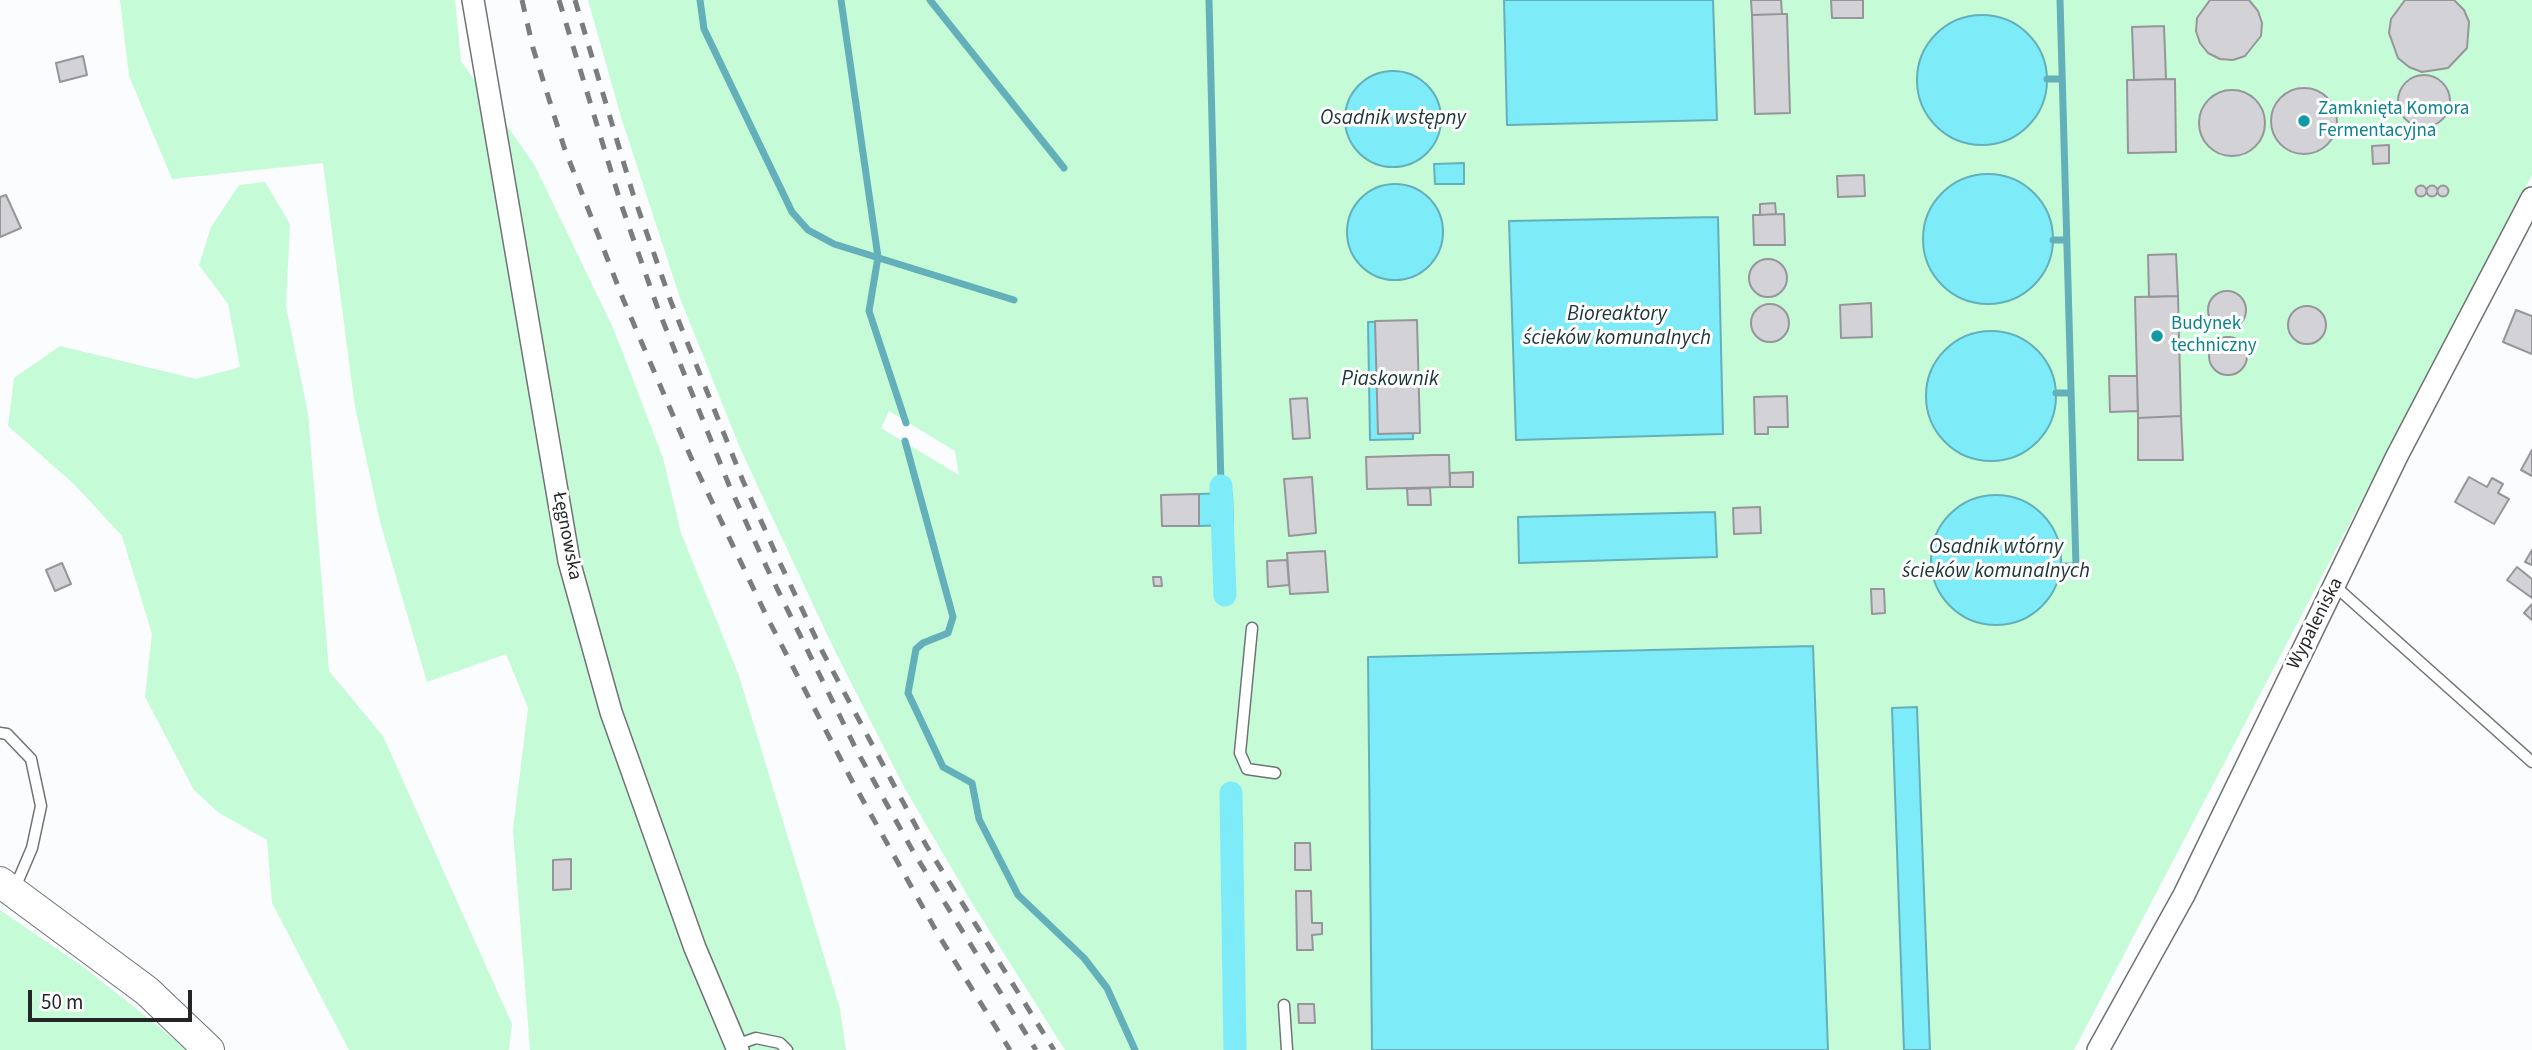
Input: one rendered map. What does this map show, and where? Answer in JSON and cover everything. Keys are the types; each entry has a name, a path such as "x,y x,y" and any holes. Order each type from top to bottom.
{"main road":[{"path":"7,886 147,991 209,1050"}],"street":[{"name":"Łęgnowska","path":"473,0 569,561 611,712 695,948 737,1048"},
{"name":"Wypaleniska","path":"2098,1050 2184,895 2397,456 2532,198"}],"lane":[{"path":"2335,586 2532,762"},
{"path":"1252,628 1240,753 1247,769 1275,773"},
{"path":"0,733 8,734 31,759 41,806 32,848 7,886"},
{"path":"1284,1004 1287,1050"},
{"path":"737,1048 756,1038 780,1043 787,1050"}],"green space":[{"path":"120,0 455,0 461,61 534,164 614,330 663,458 681,533 739,676 840,1009 846,1050 530,1050 513,830 528,708 506,654 427,682 380,522 355,407 323,163 172,179 129,76"},
{"path":"588,0 2532,0 2532,175 2074,1050 1065,1050 972,903 904,787 832,645 740,448 680,298 621,117","holes":["889,411 955,451 959,475 881,428"]},
{"path":"265,182 290,224 286,306 308,413 329,671 383,736 512,1024 509,1050 349,1050 272,903 267,840 219,813 194,790 145,697 152,634 122,536 75,485 8,426 14,378 60,346 196,379 240,367 228,304 199,265 211,227 239,185"},
{"path":"0,910 81,965 188,1050 0,1050"}],"water":[{"path":"1504,0 1713,0 1717,120 1507,125"},
{"path":"1982,15 2007,20 2028,34 2042,55 2047,80 2042,105 2028,126 2007,140 1982,145 1957,140 1936,126 1922,105 1917,80 1922,55 1936,34 1957,20"},
{"name":"Osadnik wstępny","path":"1393,71 1411,75 1427,85 1437,101 1441,119 1437,137 1427,153 1411,163 1393,167 1375,163 1359,153 1349,137 1345,119 1349,101 1359,85 1375,75"},
{"path":"1464,163 1464,184 1435,184 1434,164"},
{"path":"1988,174 2013,179 2034,193 2048,214 2053,239 2048,264 2034,285 2013,299 1988,304 1963,299 1942,285 1928,264 1923,239 1928,214 1942,193 1963,179"},
{"name":"Osadnik wstępny","path":"1395,184 1413,188 1429,198 1439,214 1443,232 1439,250 1429,266 1413,276 1395,280 1377,276 1361,266 1351,250 1347,232 1351,214 1361,198 1377,188"},
{"name":"Bioreaktory ścieków komunalnych","path":"1718,217 1723,434 1516,440 1509,221"},
{"name":"Piaskownik","path":"1411,321 1413,439 1370,440 1368,322"},
{"path":"1991,331 2016,336 2037,350 2051,371 2056,396 2051,421 2037,442 2016,456 1991,461 1966,456 1945,442 1931,421 1926,396 1931,371 1945,350 1966,336"},
{"path":"1232,493 1233,525 1199,526 1199,494"},
{"name":"Osadnik wtórny ścieków komunalnych","path":"1996,495 2021,500 2042,514 2056,535 2061,560 2056,585 2042,606 2021,620 1996,625 1971,620 1950,606 1936,585 1931,560 1936,535 1950,514 1971,500"},
{"path":"1715,512 1717,557 1519,563 1518,517"},
{"path":"1813,646 1828,1050 1372,1050 1368,657"},
{"path":"1917,707 1930,1050 1904,1050 1892,708"}],"building":[{"path":"1751,0 1781,0 1782,14 1752,15"},
{"path":"1831,0 1863,0 1863,18 1832,18"},
{"path":"2210,0 2249,0 2258,11 2262,23 2261,36 2245,56 2233,60 2220,59 2208,53 2200,43 2196,31 2197,18"},
{"path":"2405,0 2454,0 2464,10 2469,22 2467,48 2448,68 2422,72 2409,67 2398,58 2389,33 2391,19"},
{"path":"1787,14 1790,113 1755,114 1752,15"},
{"path":"2164,26 2166,79 2134,80 2132,27"},
{"path":"83,56 87,75 60,82 56,63"},
{"path":"2424,75 2434,77 2442,83 2448,91 2448,111 2442,119 2434,125 2424,127 2414,125 2406,119 2400,111 2398,101 2400,91 2406,83 2414,77"},
{"path":"2175,79 2176,152 2128,153 2127,80"},
{"name":"Zamknięta Komora Fermentacyjna","path":"2304,88 2317,90 2332,103 2337,121 2335,134 2322,149 2304,154 2291,152 2276,139 2271,121 2273,108 2286,93"},
{"name":"Zamknięta Komora Fermentacyjna","path":"2232,90 2245,92 2260,105 2265,123 2263,136 2250,151 2232,156 2219,154 2204,141 2199,123 2201,110 2214,95"},
{"path":"2389,145 2389,163 2373,164 2372,146"},
{"path":"1864,175 1865,196 1838,197 1837,176"},
{"path":"2421,186 2425,187 2425,195 2421,196 2417,195 2416,191 2417,187"},
{"path":"2432,186 2436,187 2436,195 2432,196 2428,195 2427,191 2428,187"},
{"path":"2443,186 2447,187 2447,195 2443,196 2439,195 2438,191 2439,187"},
{"path":"6,195 21,228 0,237 0,197"},
{"path":"1775,203 1776,214 1760,215 1760,204"},
{"path":"1784,214 1785,245 1754,245 1753,215"},
{"name":"Budynek techniczny","path":"2176,254 2178,296 2149,297 2148,255"},
{"path":"1768,259 1781,265 1787,278 1781,291 1768,297 1755,291 1749,278 1755,265"},
{"path":"2227,291 2240,297 2246,310 2240,323 2227,329 2214,323 2208,310 2214,297"},
{"name":"Budynek techniczny","path":"2178,296 2181,416 2138,418 2135,297"},
{"path":"1871,303 1872,337 1841,338 1840,305"},
{"path":"1770,304 1783,310 1789,323 1783,336 1770,342 1757,336 1751,323 1757,310"},
{"path":"2307,306 2320,312 2326,325 2320,338 2307,344 2294,338 2288,325 2294,312"},
{"path":"2516,310 2532,316 2532,354 2503,342"},
{"name":"Piaskownik","path":"1417,320 1420,433 1378,434 1375,321"},
{"path":"2228,337 2241,343 2247,356 2241,369 2228,375 2215,369 2209,356 2215,343"},
{"path":"2109,376 2137,376 2138,411 2110,412"},
{"path":"1787,396 1788,427 1768,427 1768,434 1755,434 1754,397"},
{"path":"1307,398 1310,438 1293,439 1290,399"},
{"path":"2181,416 2183,460 2138,460 2138,418"},
{"path":"2532,450 2532,476 2521,470"},
{"path":"1449,455 1450,487 1367,489 1366,457"},
{"path":"1473,472 1473,487 1450,487 1450,473"},
{"path":"1312,477 1316,533 1289,536 1284,479"},
{"path":"2469,477 2487,487 2492,478 2503,484 2498,493 2509,499 2494,524 2455,502"},
{"path":"1430,488 1431,505 1408,505 1407,489"},
{"path":"1199,494 1199,526 1162,526 1161,495"},
{"path":"1760,507 1761,533 1734,534 1733,508"},
{"path":"2532,550 2532,565 2525,562"},
{"path":"1325,551 1328,592 1290,594 1287,553"},
{"path":"1287,560 1289,585 1268,587 1267,561"},
{"path":"62,563 71,584 55,591 46,570"},
{"path":"2517,567 2532,579 2532,598 2507,580"},
{"path":"1153,577 1161,577 1162,586 1154,586"},
{"path":"1871,589 1884,589 1885,613 1872,614"},
{"path":"2532,604 2532,620 2524,613"},
{"path":"1295,843 1310,843 1311,870 1295,870"},
{"path":"571,859 571,889 553,890 553,860"},
{"path":"1296,891 1311,891 1312,923 1322,923 1322,934 1312,935 1313,950 1297,950"},
{"path":"1298,1004 1314,1004 1315,1023 1299,1023"}],"waterway":[{"path":"700,0 704,29 792,212 808,230 834,244 1014,300"},
{"path":"841,0 878,257 869,311 906,423"},
{"path":"930,0 1064,168"},
{"path":"1209,0 1221,486"},
{"path":"2060,0 2076,566 2062,566"},
{"path":"2047,79 2062,79"},
{"path":"2053,240 2067,240"},
{"path":"2056,393 2071,393"},
{"path":"905,441 953,617 948,633 923,643 916,649 908,693 943,767 972,783 979,819 1018,895 1084,958 1107,988 1135,1050"},
{"path":"1221,486 1225,595"},
{"path":"1231,793 1235,1050"}],"railway":[{"path":"522,0 533,48 564,147 623,299 693,462 767,617 851,779 939,936 1010,1050"},
{"path":"559,0 621,204 658,309 729,485 857,751 914,853 1036,1050"},
{"path":"575,0 633,194 671,302 743,481 780,563 821,649 926,845 1054,1050"}],"place":[{"name":"Zamknięta Komora Fermentacyjna","path":"2304,121"},
{"name":"Budynek techniczny","path":"2157,336"}]}
